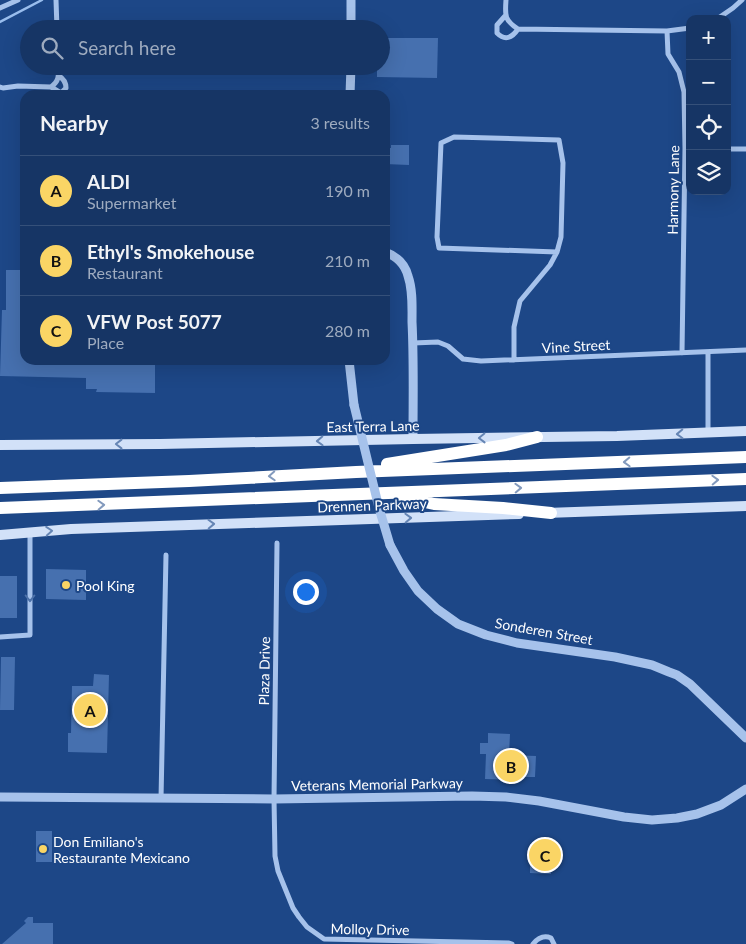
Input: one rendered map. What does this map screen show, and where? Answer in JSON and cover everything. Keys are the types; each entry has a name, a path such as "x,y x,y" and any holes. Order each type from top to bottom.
{"highway":[{"path":"356,472 392,463 537,437"},
{"path":"0,488 746,457"},
{"path":"0,508 746,479"},
{"path":"382,494 434,504 551,513"}],"main road":[{"name":"East Terra Lane","path":"0,445 617,436 746,431"},
{"name":"Drennen Parkway","path":"0,535 150,526 746,506"}],"street":[{"path":"0,8 18,0"},
{"path":"56,0 57,20"},
{"path":"351,0 351,20"},
{"path":"506,0 505,16 510,24 518,29 667,31 686,29"},
{"path":"723,15 742,0"},
{"path":"505,16 497,25 497,34 501,38 508,38 513,36 518,29"},
{"name":"Harmony Lane","path":"667,31 668,54 679,72 684,92 686,120"},
{"path":"350,90 351,75"},
{"path":"51,88 59,79 59,76 66,84 64,90"},
{"path":"0,94 1,87 18,86 51,88 55,90"},
{"path":"514,360 514,327 520,301 550,265 557,252 561,237 563,163 559,140 454,137 441,142 437,237 440,248 557,252"},
{"path":"731,149 746,149"},
{"name":"Harmony Lane","path":"682,353 688,150"},
{"path":"390,254 402,262 408,276 411,292 413,438"},
{"name":"Vine Street","path":"413,343 438,342 448,346 462,359 481,362 746,350"},
{"path":"708,352 708,433"},
{"name":"Sonderen Street","path":"350,365 354,405 374,491 390,545 418,592 458,624 486,635 517,643 615,657 652,665 677,675 690,684 746,738"},
{"path":"0,637 30,635 30,532"},
{"name":"Plaza Drive","path":"274,799 277,543"},
{"path":"161,799 166,555"},
{"name":"Veterans Memorial Parkway","path":"0,798 274,799 472,796 539,801 624,817 652,820 697,814 721,805 746,789"},
{"name":"Molloy Drive","path":"274,799 275,856 278,871 293,908 307,926 324,942 512,944"},
{"path":"533,944 539,938 548,937 551,938 554,944"}],"building":[{"path":"390,38 438,38 437,78 377,77 377,75 390,75"},
{"path":"391,145 409,145 409,165 390,164"},
{"path":"6,270 20,270 20,365 155,365 155,393 96,392 97,389 86,389 86,378 0,376 2,310 6,310"},
{"name":"Pool King","path":"46,569 86,570 86,600 46,599"},
{"path":"0,576 17,576 17,618 0,618"},
{"path":"1,657 15,657 14,710 0,710"},
{"path":"94,674 109,675 107,753 68,752 68,733 71,733 72,686 93,686"},
{"path":"488,733 510,734 509,755 536,756 535,777 515,777 515,780 485,779 486,754 480,754 480,743 488,743"},
{"name":"Don Emiliano's Restaurante Mexicano","path":"36,831 52,831 52,862 36,862"},
{"path":"530,844 551,844 551,848 559,848 559,862 551,862 551,874 530,873"},
{"path":"28,917 33,917 33,923 53,923 53,944 2,944 26,923 24,921"}],"waterway":[{"path":"0,22 42,0"}],"place":[{"name":"Pool King","path":"66,585"},
{"name":"ALDI","path":"90,710"},
{"name":"Ethyl's Smokehouse","path":"511,766"},
{"name":"Don Emiliano's Restaurante Mexicano","path":"43,849"},
{"name":"VFW Post 5077","path":"545,855"}]}
